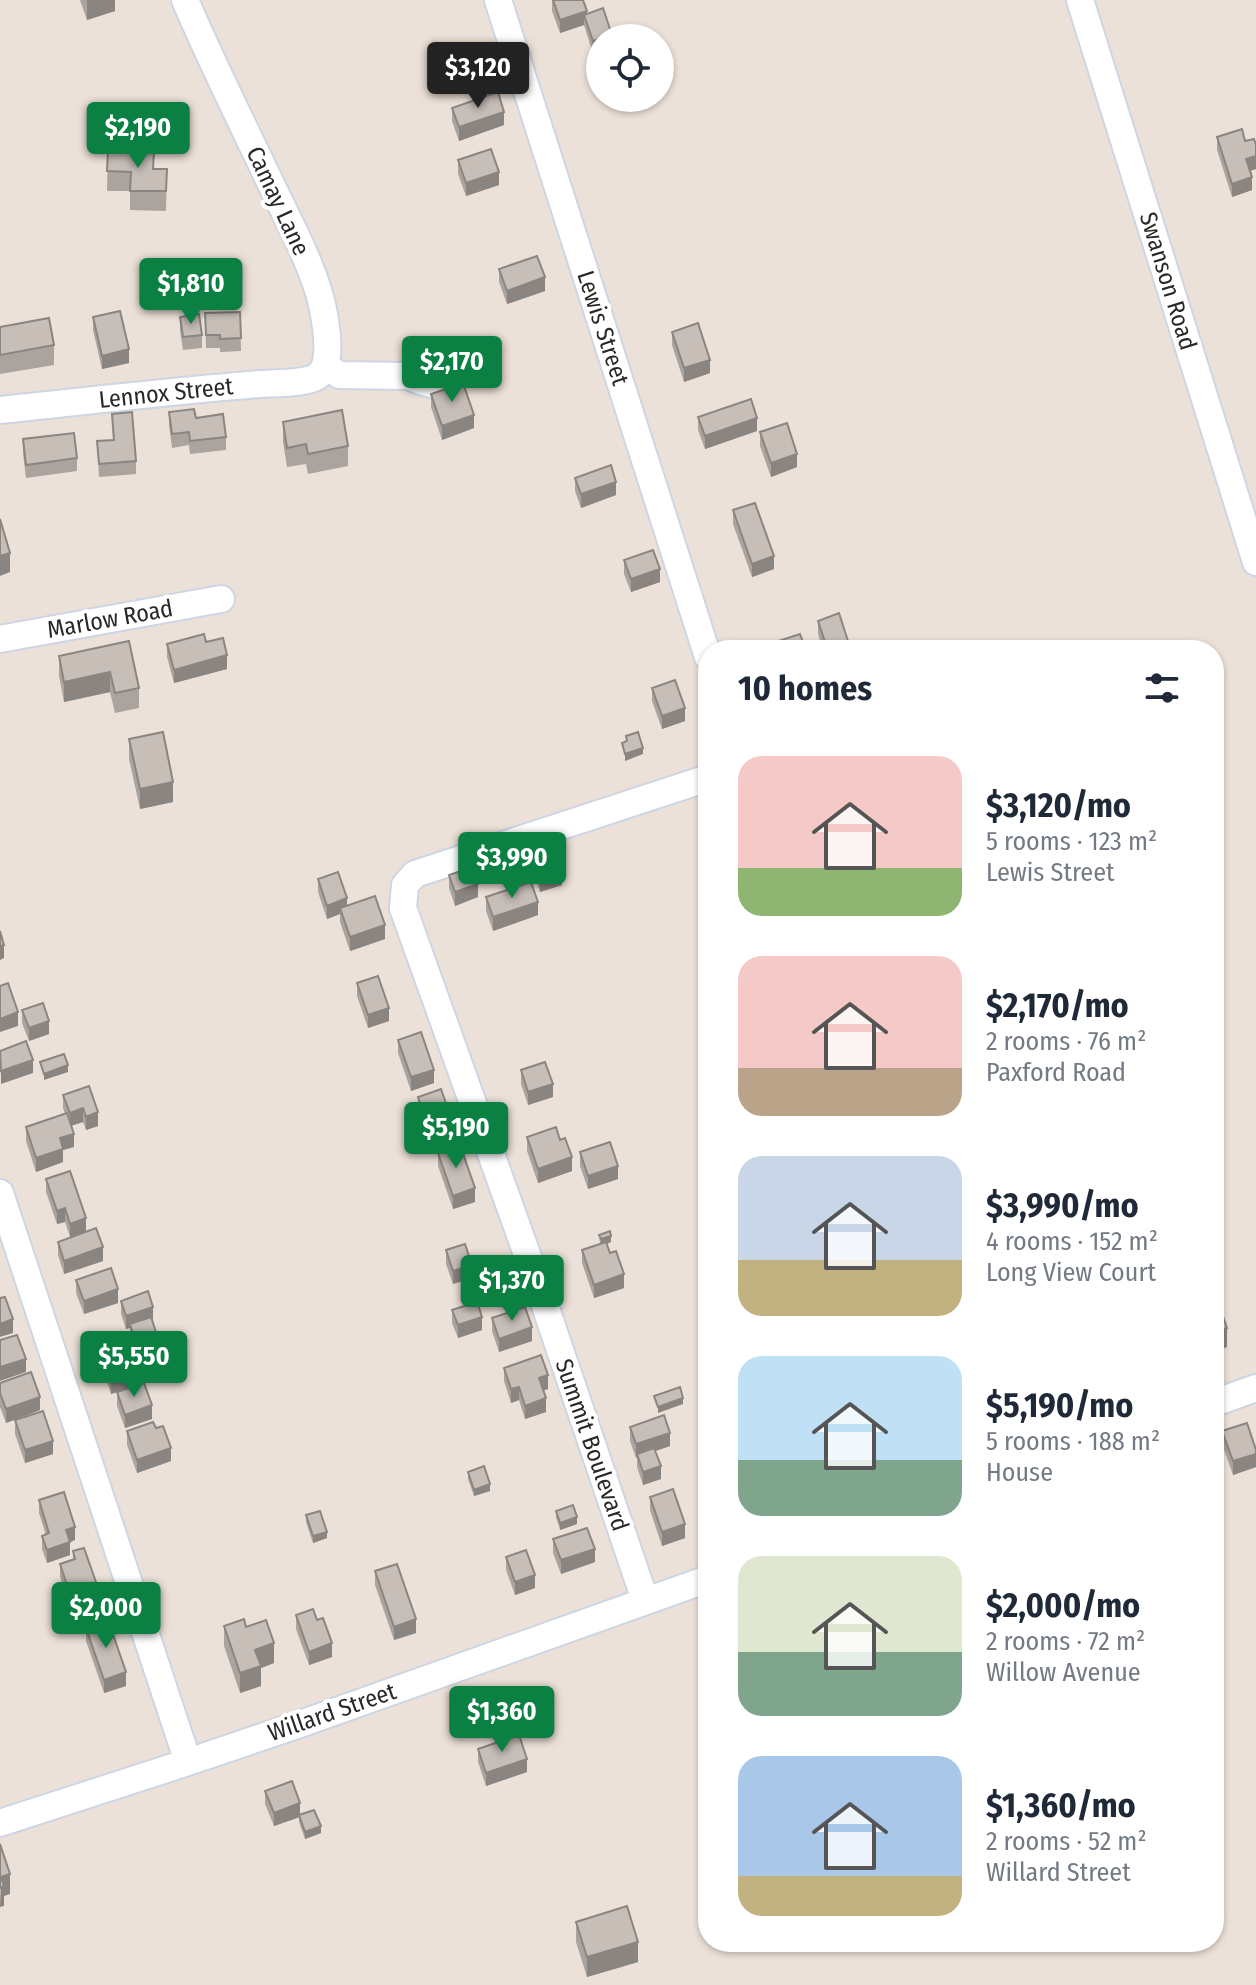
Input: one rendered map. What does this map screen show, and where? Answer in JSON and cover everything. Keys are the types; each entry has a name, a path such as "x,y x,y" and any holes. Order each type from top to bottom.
{"street":[{"name":"Camay Lane","path":"185,0 306,257 320,296 328,343 325,365"},
{"name":"Lewis Street","path":"498,0 703,640"},
{"name":"Swanson Road","path":"1080,0 1256,562"},
{"path":"325,365 339,375 408,376 450,389"},
{"name":"Lennox Street","path":"0,410 292,382 316,378 325,365"},
{"name":"Marlow Road","path":"0,639 221,599"},
{"name":"Summit Boulevard","path":"645,1600 538,1285 403,908 405,885 415,874 698,781"},
{"path":"0,1193 188,1762"},
{"path":"1224,1399 1256,1388"},
{"name":"Willard Street","path":"0,1823 188,1762 698,1582"}],"building":[{"path":"553,0 583,0 587,11 560,20"},
{"path":"603,8 608,24 587,24 584,15"},
{"path":"498,92 504,112 459,127 452,108"},
{"path":"1242,129 1245,141 1254,139 1256,156 1246,159 1252,177 1232,184 1217,137"},
{"path":"491,149 499,172 466,183 458,160"},
{"path":"108,150 154,151 153,169 167,169 166,191 130,191 131,172 107,171"},
{"path":"537,256 545,277 507,291 499,269"},
{"path":"120,311 129,349 102,356 93,317"},
{"path":"240,312 241,338 220,339 220,335 206,335 205,313"},
{"path":"199,314 202,335 183,337 180,317"},
{"path":"49,318 54,345 0,355 0,327"},
{"path":"698,323 710,360 684,368 672,332"},
{"path":"463,383 474,415 442,426 431,394"},
{"path":"751,399 757,418 705,436 698,417"},
{"path":"194,409 196,418 223,414 226,437 190,441 189,432 172,434 169,412"},
{"path":"342,410 348,446 308,454 306,444 287,448 283,422"},
{"path":"132,412 136,461 99,464 97,441 114,440 112,414"},
{"path":"787,423 797,454 771,463 760,432"},
{"path":"74,433 77,458 26,465 23,439"},
{"path":"611,465 616,482 581,494 575,478"},
{"path":"755,503 774,556 752,564 733,510"},
{"path":"0,519 10,553 0,556"},
{"path":"653,550 660,569 631,579 624,560"},
{"path":"839,613 848,640 824,640 818,621"},
{"path":"204,634 206,642 223,638 227,655 174,670 167,644"},
{"path":"800,634 802,640 781,640"},
{"path":"129,641 139,688 115,693 110,672 64,682 59,656"},
{"path":"675,680 685,708 662,716 652,688"},
{"path":"163,732 173,782 140,789 129,739"},
{"path":"638,732 643,748 625,754 622,743 627,741 626,736"},
{"path":"552,843 562,871 540,879 530,851"},
{"path":"472,867 478,884 455,892 449,875"},
{"path":"338,872 347,898 327,906 318,879"},
{"path":"531,882 538,902 493,917 486,897"},
{"path":"375,896 385,925 350,937 340,908"},
{"path":"378,976 389,1008 368,1015 357,983"},
{"path":"8,983 18,1012 0,1019 0,986"},
{"path":"43,1003 49,1021 29,1028 22,1010"},
{"path":"421,1032 434,1070 411,1077 398,1040"},
{"path":"26,1041 33,1060 1,1071 0,1051"},
{"path":"64,1054 68,1065 44,1074 40,1062"},
{"path":"545,1062 553,1084 528,1092 521,1070"},
{"path":"89,1086 98,1112 86,1117 83,1108 70,1113 63,1095"},
{"path":"441,1089 454,1126 431,1134 418,1097"},
{"path":"67,1113 74,1134 60,1138 63,1149 36,1158 26,1127"},
{"path":"556,1127 560,1140 565,1138 572,1157 538,1169 527,1137"},
{"path":"610,1142 618,1166 588,1176 580,1152"},
{"path":"460,1145 475,1188 453,1196 438,1153"},
{"path":"70,1171 86,1218 70,1224 65,1208 57,1211 46,1179"},
{"path":"96,1228 103,1247 64,1261 58,1242"},
{"path":"610,1231 611,1236 601,1239 599,1235"},
{"path":"606,1242 610,1253 616,1251 624,1274 594,1285 582,1250"},
{"path":"465,1244 472,1265 453,1271 446,1250"},
{"path":"111,1268 118,1289 84,1301 76,1280"},
{"path":"148,1291 153,1307 126,1316 121,1301"},
{"path":"5,1297 13,1319 0,1324 0,1298"},
{"path":"477,1302 482,1317 458,1325 452,1310"},
{"path":"525,1307 532,1327 499,1339 492,1318"},
{"path":"151,1317 158,1338 136,1345 130,1324"},
{"path":"17,1335 26,1359 0,1367 0,1340"},
{"path":"126,1342 136,1372 111,1381 101,1350"},
{"path":"541,1355 548,1375 539,1378 546,1398 525,1406 519,1387 511,1389 504,1368"},
{"path":"31,1372 40,1397 6,1409 0,1383"},
{"path":"144,1383 152,1405 125,1415 117,1392"},
{"path":"680,1387 683,1398 658,1407 654,1396"},
{"path":"43,1411 53,1441 25,1450 15,1420"},
{"path":"664,1415 670,1433 636,1444 630,1427"},
{"path":"153,1422 156,1428 163,1426 171,1448 137,1460 127,1431"},
{"path":"1247,1423 1256,1454 1233,1461 1224,1430"},
{"path":"654,1448 661,1466 643,1472 637,1454"},
{"path":"484,1466 490,1484 474,1490 468,1472"},
{"path":"673,1489 685,1524 662,1532 650,1497"},
{"path":"64,1492 75,1527 66,1530 70,1542 47,1550 42,1536 49,1533 39,1500"},
{"path":"573,1505 577,1517 560,1523 556,1511"},
{"path":"320,1511 327,1532 313,1536 306,1515"},
{"path":"587,1528 595,1549 561,1560 553,1539"},
{"path":"84,1548 96,1582 69,1591 60,1564 75,1559 73,1551"},
{"path":"526,1550 535,1575 515,1582 506,1557"},
{"path":"397,1564 416,1619 394,1627 375,1571"},
{"path":"313,1609 317,1620 323,1618 332,1643 309,1652 296,1615"},
{"path":"244,1619 246,1627 266,1620 274,1643 255,1650 261,1666 240,1673 224,1626"},
{"path":"108,1620 126,1672 104,1680 86,1628"},
{"path":"519,1735 527,1759 486,1773 478,1749"},
{"path":"292,1781 300,1803 274,1813 265,1791"},
{"path":"314,1810 321,1826 305,1832 299,1815"},
{"path":"0,1844 10,1874 1,1877 4,1886 0,1888"},
{"path":"627,1906 638,1942 587,1957 576,1922"}]}
